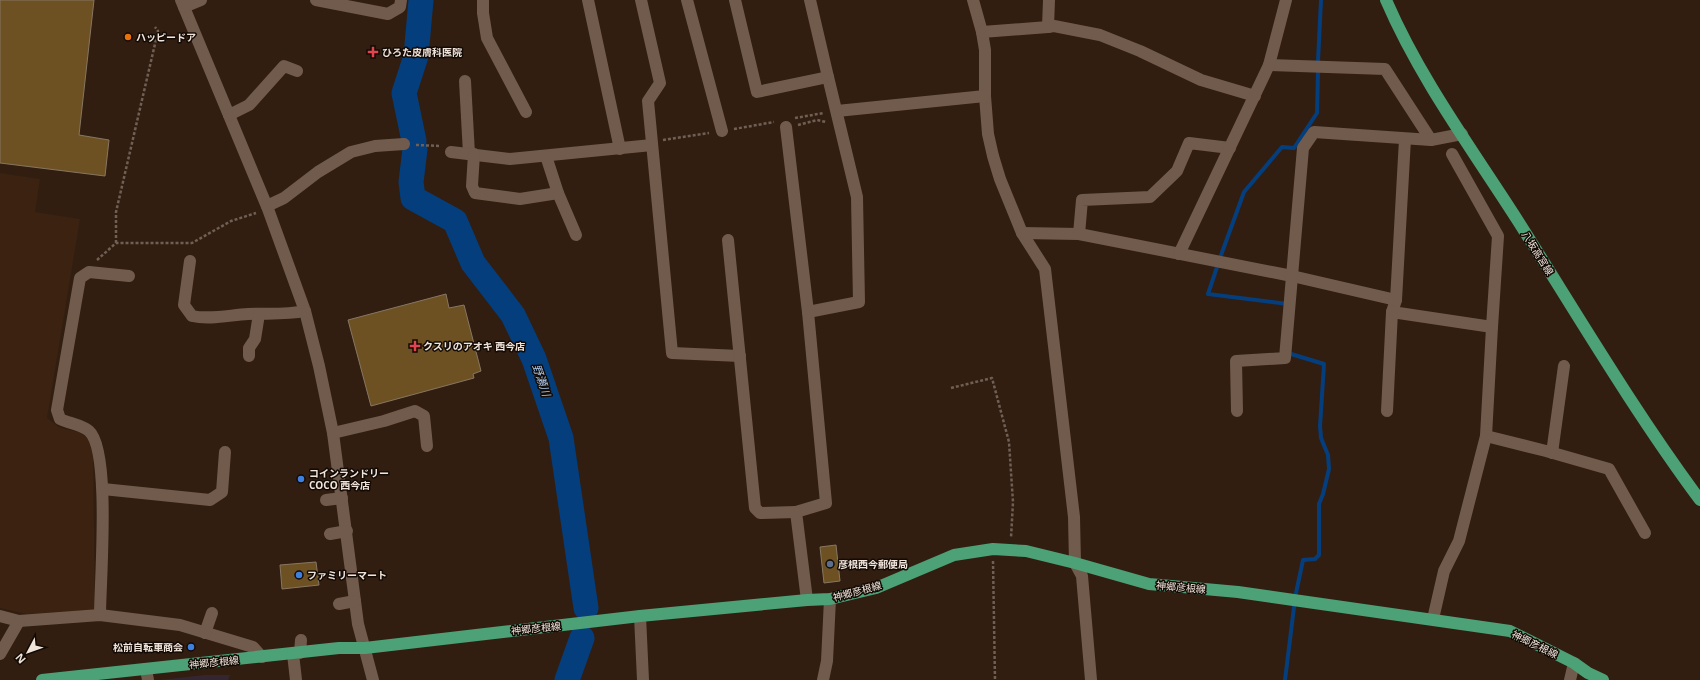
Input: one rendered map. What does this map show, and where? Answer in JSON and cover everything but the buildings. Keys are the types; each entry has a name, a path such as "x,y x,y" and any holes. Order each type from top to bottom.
{"main road":[{"name":"八坂高宮線","path":"1386,0 1420,65 1462,134 1611,367 1681,474 1700,500"},
{"name":"神郷彦根線","path":"42,680 147,675 296,653 365,648 640,616 830,599 876,588 954,555 993,549 1026,552 1075,563 1149,584 1238,592 1388,615 1433,619 1510,631 1574,663 1588,673 1603,680"}],"street":[{"path":"201,0 182,4 229,115 263,209 305,311 319,366 333,433 358,624 373,680"},
{"path":"316,0 388,14 400,7 401,0"},
{"path":"483,0 483,13 487,38 526,112"},
{"path":"588,0 620,149"},
{"path":"641,0 660,83 648,102 672,353 740,356"},
{"path":"687,0 722,131"},
{"path":"735,0 758,92 828,77"},
{"path":"808,312 859,302 857,197 810,0"},
{"path":"973,0 982,32 985,50 985,96 988,134 993,156 1000,179 1022,233 1045,269 1074,517 1075,563 1082,576 1091,680"},
{"path":"1048,27 1050,0"},
{"path":"1179,254 1269,66 1286,0"},
{"path":"982,32 1054,26 1100,35 1140,51 1201,80 1255,96"},
{"path":"229,115 250,105 284,66 297,71"},
{"path":"1269,66 1385,69 1431,140"},
{"path":"466,81 472,154 472,186 475,193 520,199 558,193"},
{"path":"838,116 985,96"},
{"path":"728,240 755,508 760,513 796,512 826,503 808,312 784,123"},
{"path":"1237,411 1236,360 1285,358 1303,148 1314,132 1431,140 1462,134"},
{"path":"1387,411 1392,312 1396,300 1406,139"},
{"path":"1079,234 1082,200 1150,197 1177,171 1189,143 1230,148"},
{"path":"263,209 284,198 318,172 351,152 375,146 404,144"},
{"path":"451,152 510,159 620,149 652,144"},
{"path":"1433,619 1444,570 1459,541 1486,436 1498,236 1452,154"},
{"path":"546,156 558,193 576,235"},
{"path":"1022,233 1079,234 1292,276 1396,300"},
{"path":"190,261 184,305 192,316 200,318 259,314 288,314 305,311"},
{"path":"100,615 103,489 100,465 93,437 88,430 60,419 57,410 80,278 89,272 129,276"},
{"path":"1392,312 1492,327"},
{"path":"249,356 249,348 255,339 259,314"},
{"path":"1552,453 1564,366"},
{"path":"333,433 384,421 415,411 424,416 427,446"},
{"path":"1486,436 1608,469 1645,534"},
{"path":"103,489 210,500 222,492 225,452"},
{"path":"326,500 342,498"},
{"path":"796,512 807,600"},
{"path":"330,534 347,531"},
{"path":"823,680 827,661 830,599"},
{"path":"339,604 355,601"},
{"path":"204,633 212,613"},
{"path":"0,616 19,621 100,615 181,622 204,633 253,647 262,657"},
{"path":"640,616 643,680"},
{"path":"0,654 19,621"},
{"path":"296,680 296,653 301,640"},
{"path":"1570,680 1574,663"}],"path":[{"path":"116,243 116,212 158,31 155,27"},
{"path":"652,144 722,131 838,116"},
{"path":"784,123 817,120 829,122 838,116"},
{"path":"404,144 443,147 451,152"},
{"path":"89,272 90,265 116,243 192,243 231,221 263,209"},
{"path":"951,388 992,378 1009,442 1013,502 1009,550"},
{"path":"993,549 995,680"}],"shaded area":[{"path":"0,173 40,179 35,212 80,219 47,418 60,428 79,432 89,439 93,450 95,610 27,614 0,608"},
{"path":"204,675 230,675 228,680 160,680"}],"waterway":[{"name":"野瀬川","path":"414,141 404,93 416,56 421,0"},
{"path":"1318,61 1321,0"},
{"path":"1220,258 1244,192 1282,147 1294,148 1317,113 1318,72"},
{"name":"野瀬川","path":"415,149 411,182 413,198 455,221 473,263 513,315 534,359 561,438 586,608"},
{"path":"1217,267 1208,294 1288,304"},
{"path":"1291,354 1324,364 1320,426 1321,438 1328,455 1329,469 1319,504 1319,555 1315,559 1303,560 1296,593"},
{"path":"1285,680 1294,607"},
{"name":"野瀬川","path":"567,680 582,638"}],"place":[{"name":"ハッピードア","path":"128,37"},
{"name":"ひろた皮膚科医院","path":"373,52"},
{"name":"クスリのアオキ 西今店","path":"415,346"},
{"name":"コインランドリー COCO 西今店","path":"301,479"},
{"name":"彦根西今郵便局","path":"830,564"},
{"name":"ファミリーマート","path":"299,575"},
{"name":"松前自転車商会","path":"191,647"}]}
